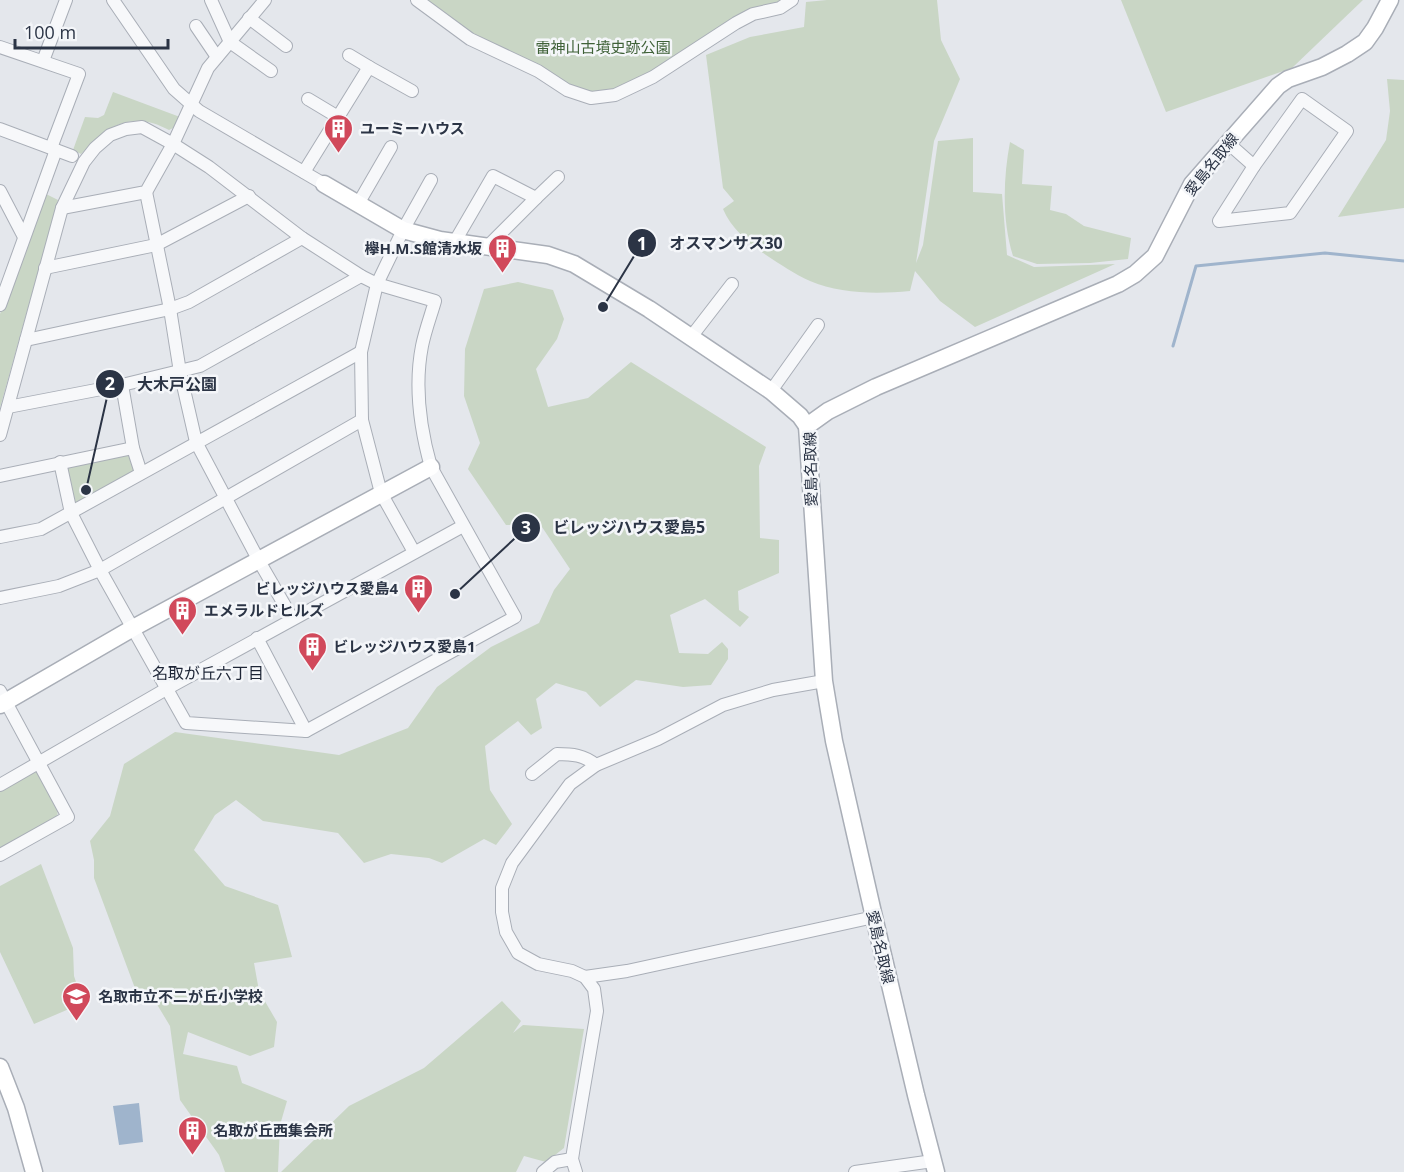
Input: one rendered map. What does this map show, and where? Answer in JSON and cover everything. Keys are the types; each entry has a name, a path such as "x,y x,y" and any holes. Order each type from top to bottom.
{"main road":[{"name":"愛島名取線","path":"935,1167 873,917 834,741 824,681 813,550 807,426 828,411 876,387 1118,284 1136,274 1155,256 1192,184 1278,86 1322,67 1365,42 1376,28 1390,0"},
{"path":"324,184 403,230 454,243 548,255 574,264 691,337 771,391 800,416 807,426"},
{"path":"2,699 432,467"},
{"path":"0,1067 16,1108 34,1172"}],"street":[{"path":"43,61 66,0"},
{"path":"113,0 174,89 192,105 324,184"},
{"path":"211,0 230,42 271,71"},
{"path":"265,0 208,68 173,144 146,192 170,309 180,372 196,442 292,618"},
{"path":"417,0 470,39 538,71 567,90 591,98 615,95 653,77 736,23 753,14 780,8 792,0"},
{"path":"249,18 286,46"},
{"path":"196,26 217,57"},
{"path":"0,47 80,74 1,297"},
{"path":"349,55 412,92"},
{"path":"304,172 369,67"},
{"path":"308,99 338,117"},
{"path":"1302,99 1347,131 1290,213 1214,222 1254,166 1302,99"},
{"path":"0,435 63,208 84,162 94,148 110,135 126,129 142,127 173,144 249,196 302,238 361,276 376,284 435,301 422,345 418,377 419,409 424,440 432,467 515,617 306,731 186,723 100,570 71,513 60,462"},
{"path":"0,129 72,156"},
{"path":"1228,143 1254,166"},
{"path":"358,204 391,147"},
{"path":"454,243 493,176 536,198"},
{"path":"486,248 558,177"},
{"path":"414,552 381,493 362,420 361,352 376,284 431,180"},
{"path":"0,191 24,237"},
{"path":"63,208 146,192"},
{"path":"45,268 156,245 249,196"},
{"path":"26,340 170,309 189,302 302,238"},
{"path":"8,407 122,385 200,366 361,276"},
{"path":"691,337 732,284"},
{"path":"771,391 818,325"},
{"path":"0,537 41,529 361,352"},
{"path":"122,385 133,448 141,473"},
{"path":"0,598 59,586 100,570 362,420"},
{"path":"0,476 133,448"},
{"path":"0,785 256,638 463,526"},
{"path":"256,638 306,731"},
{"path":"576,1172 572,1159 597,1011 594,989 585,977 572,971 538,964 518,953 506,932 502,912 502,888 512,863 570,784 596,765 658,739 723,705 773,690 824,681"},
{"path":"0,855 68,817 2,699"},
{"path":"532,774 557,754 571,754 587,758 596,765"},
{"path":"585,977 627,971 873,917"},
{"path":"543,1172 555,1162 572,1159"},
{"path":"855,1172 935,1167"}],"green space":[{"name":"雷神山古墳史跡公園","path":"416,0 788,0 615,95 567,90"},
{"path":"937,0 941,40 960,79 934,141 916,263 923,245 938,141 973,138 973,192 1002,194 1007,255 1034,267 1115,264 975,327 940,301 915,271 910,291 872,293 846,291 810,281 798,275 747,241 731,223 723,209 734,201 723,188 706,55 750,37 804,27 806,2"},
{"path":"1121,0 1363,0 1292,68 1166,112"},
{"path":"1387,79 1404,80 1404,208 1338,217 1386,140 1390,111"},
{"path":"113,92 180,117 177,126 169,130 142,121 124,123 107,131 81,154 73,150 85,117 98,118 104,115"},
{"path":"1010,142 1024,150 1022,184 1052,186 1050,210 1066,214 1084,226 1131,238 1128,259 1090,263 1037,264 1013,256 1005,214 1006,170"},
{"path":"44,193 58,200 0,408 0,314"},
{"path":"518,282 553,290 564,319 557,339 536,369 548,407 588,398 631,362 766,447 759,466 760,538 779,540 779,573 738,591 739,610 749,617 740,627 705,599 670,615 679,653 708,654 722,642 728,649 728,659 711,685 683,687 636,680 600,707 586,692 556,683 536,699 542,728 531,735 518,721 485,746 490,790 512,824 496,845 484,839 442,863 429,858 391,854 364,863 338,833 263,821 236,800 215,815 194,850 225,886 278,905 292,957 254,963 259,991 277,1022 274,1047 250,1056 188,1032 183,1054 237,1066 242,1083 287,1101 280,1125 278,1172 225,1172 219,1155 180,1100 170,1026 149,991 136,991 94,878 94,860 90,841 110,816 124,764 175,732 339,755 408,728 437,687 491,647 539,623 554,590 570,569 540,524 506,525 468,469 480,443 464,396 465,349 484,289"},
{"path":"131,453 135,467 133,474 75,504 71,503 67,468"},
{"path":"37,770 58,808 57,820 0,850 0,789"},
{"path":"41,864 73,948 74,976 83,1003 34,1024 0,952 0,886"},
{"path":"502,1001 521,1021 513,1033 523,1025 584,1029 564,1148 546,1162 524,1156 516,1172 281,1172 349,1106 424,1068"}],"water":[{"path":"139,1103 143,1142 119,1145 113,1106"}],"waterway":[{"path":"1173,346 1196,266 1325,253 1404,261"}],"place":[{"name":"ユーミーハウス","path":"339,154"},
{"name":"欅H.M.S館清水坂","path":"503,274"},
{"name":"オスマンサス30","path":"603,307"},
{"name":"大木戸公園","path":"86,490"},
{"name":"ビレッジハウス愛島5","path":"455,594"},
{"name":"ビレッジハウス愛島4","path":"419,614"},
{"name":"エメラルドヒルズ","path":"183,636"},
{"name":"ビレッジハウス愛島1","path":"312,672"},
{"name":"名取市立不二が丘小学校","path":"77,1022"},
{"name":"名取が丘西集会所","path":"192,1156"}],"district":[{"name":"名取が丘六丁目","path":"208,673"}]}
